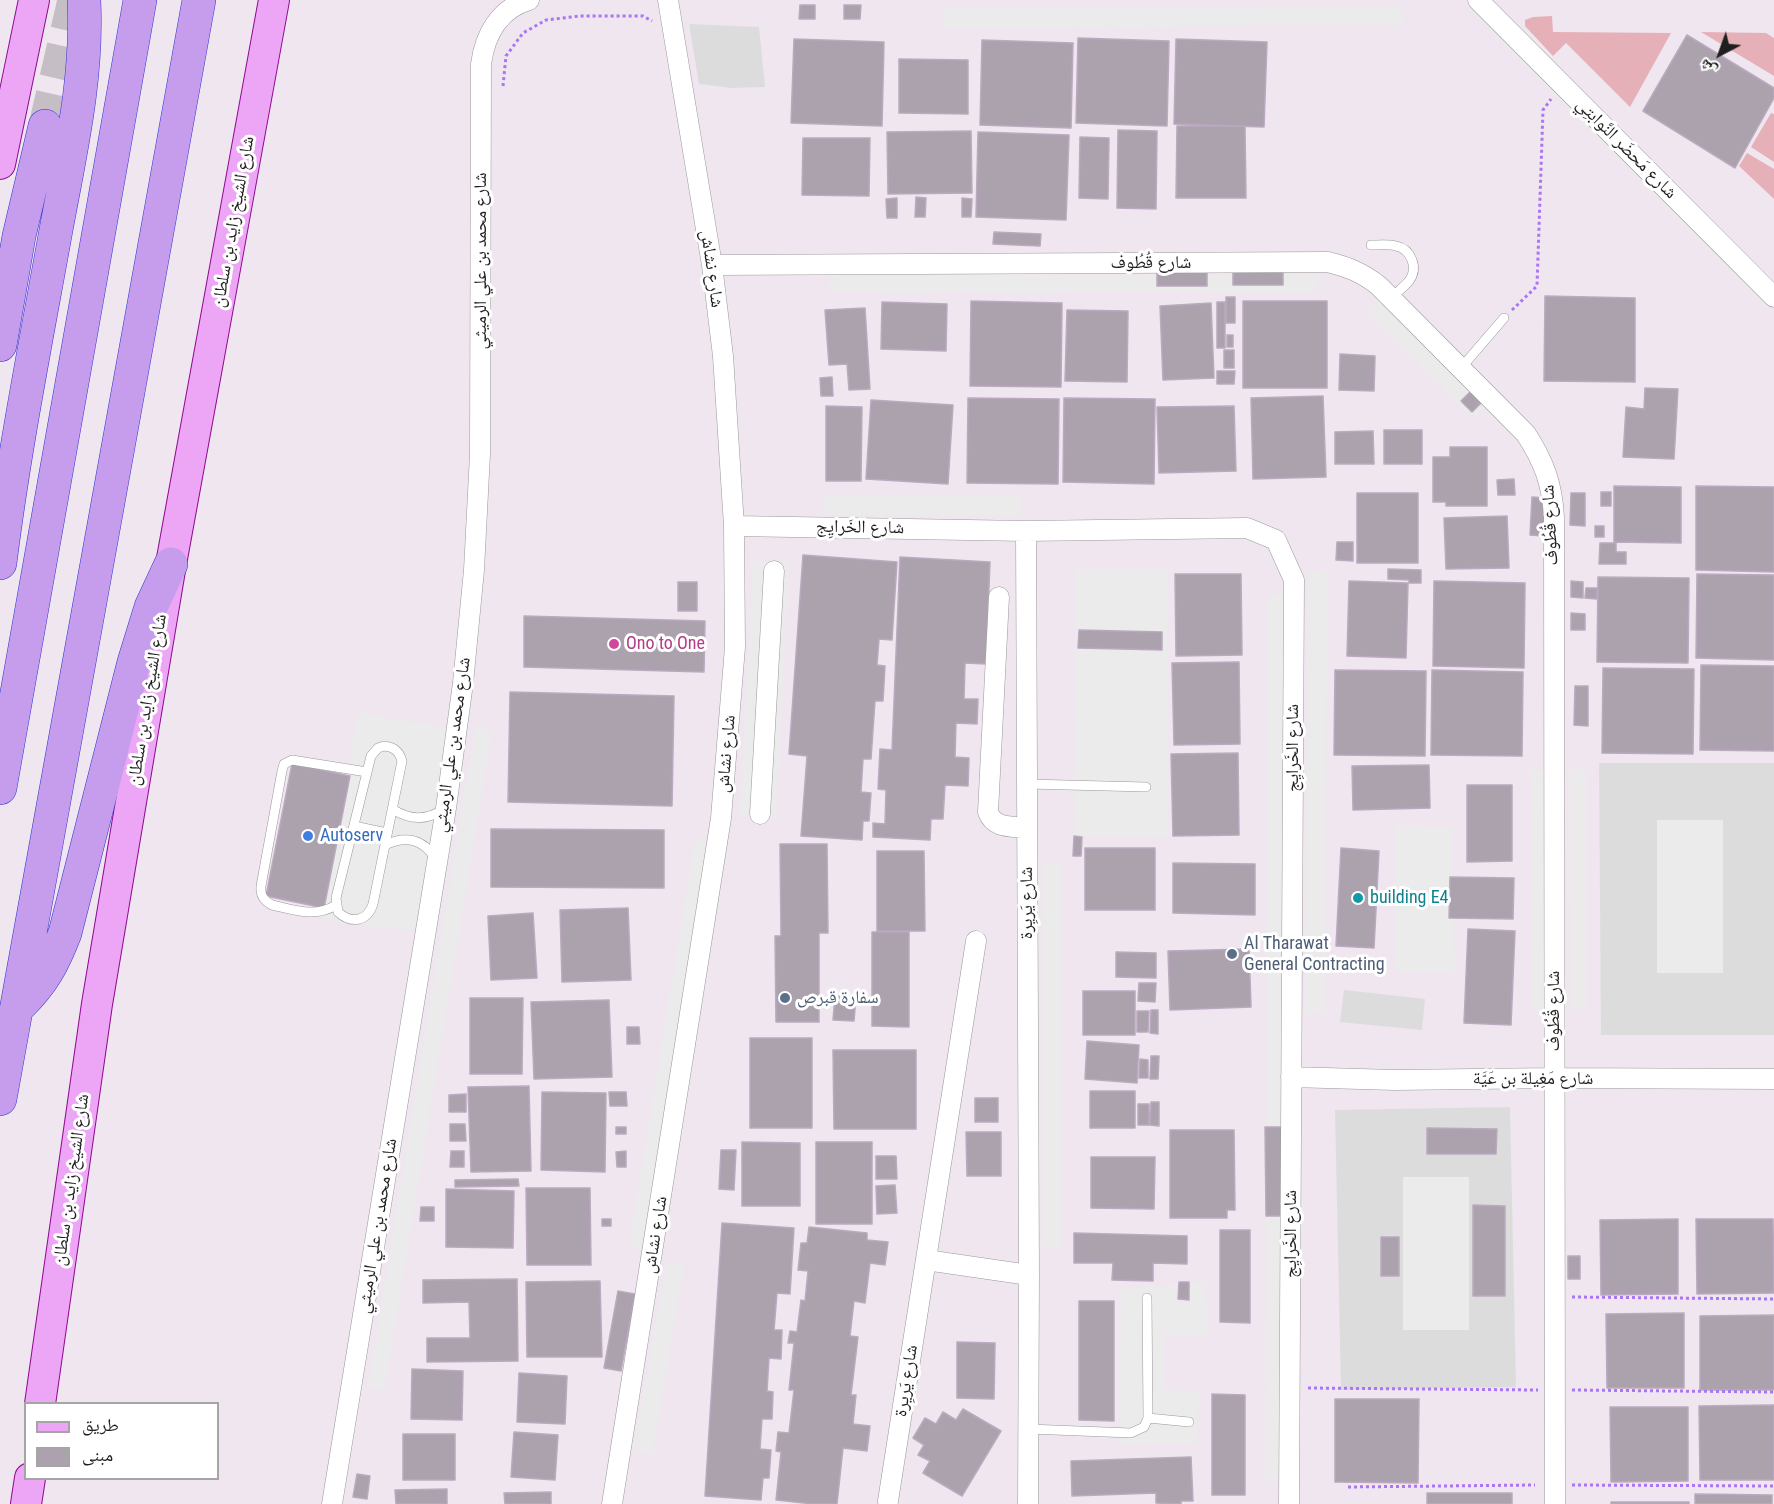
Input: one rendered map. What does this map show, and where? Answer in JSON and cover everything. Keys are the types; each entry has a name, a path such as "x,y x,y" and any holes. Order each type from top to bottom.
{"highway":[{"path":"0,563 17,450 78,108 85,38 84,0"},
{"path":"0,788 140,0"},
{"path":"0,1099 199,0"},
{"path":"0,345 19,236 45,126"},
{"path":"16,1008 36,990 47,972 64,933 134,662 151,607 171,564"}],"main road":[{"path":"0,164 33,0"},
{"name":"شارع الشيخ زايد بن سلطان","path":"40,1402 97,1004 171,564 274,0"},
{"path":"26,1504 30,1480"}],"street":[{"name":"شارع محمد بن علي الرميثي","path":"332,1504 446,808 463,683 474,570 479,477 481,64 487,38 494,26 513,7 529,0"},
{"name":"شارع نشاش","path":"612,1504 721,818 733,687 734,526 723,356 712,265 668,0"},
{"name":"شارع مَحضَر النَّوابتِي","path":"1479,0 1774,297"},
{"name":"شارع قُطُوف","path":"712,265 1328,262 1347,266 1364,274 1391,298 1526,434 1547,473 1552,494 1555,1504"},
{"name":"شارع الخَرايِج","path":"734,526 1026,531 1247,528 1276,540 1294,580 1289,1504"},
{"name":"شارع يَريِرة","path":"1026,531 1028,1504"},
{"path":"760,814 774,571"},
{"path":"999,597 988,812 997,824 1027,828"},
{"path":"996,669 1026,676"},
{"path":"733,687 767,689"},
{"name":"شارع يَريِرة","path":"888,1501 976,941"},
{"name":"شارع مَغِيلة بن عَيَّة","path":"1291,1077 1395,1080 1774,1079"},
{"path":"926,1260 1029,1275"}],"lane":[{"path":"1371,245 1394,245 1400,247 1410,257 1414,268 1413,274 1391,298"},
{"path":"1461,368 1504,318"},
{"path":"389,746 398,752 402,761 392,809 373,904 367,915 350,920 338,912 336,905 371,756 378,748 389,746"},
{"path":"336,905 323,911 308,913 267,903 262,895 261,886 282,771 285,764 292,760 367,772"},
{"path":"1027,784 1146,787"},
{"path":"392,809 413,818 425,818 436,815 446,808"},
{"path":"354,826 387,833"},
{"path":"385,845 396,840 409,839 421,843 431,851 437,862"},
{"path":"1028,1429 1131,1433 1144,1427 1148,1418 1147,1298"},
{"path":"1148,1418 1189,1422"}],"path":[{"path":"503,86 506,56 523,33 546,20 580,15 643,16 657,24"},
{"path":"1504,318 1537,286 1543,110 1563,85"},
{"path":"1554,1297 1774,1299"},
{"path":"1291,1388 1774,1392"}],"shaded area":[{"path":"1402,6 1403,25 944,28 942,9"},
{"path":"1552,16 1553,32 1671,33 1630,107 1566,43 1553,56 1525,26 1525,20 1533,17"},
{"path":"689,24 759,27 765,87 731,88 699,84"},
{"path":"1701,32 1766,33 1774,38 1774,76"},
{"path":"1771,113 1774,114 1774,162 1751,147"},
{"path":"1747,153 1774,169 1774,199 1739,166"},
{"path":"830,275 1318,275 1317,291 830,291"},
{"path":"1382,300 1486,406 1473,419 1367,312"},
{"path":"1022,495 1021,515 823,515 824,496"},
{"path":"753,561 789,561 776,819 740,815"},
{"path":"1076,570 1167,570 1167,837 1074,836"},
{"path":"1308,571 1327,571 1325,1013 1305,1013"},
{"path":"1268,596 1286,597 1285,1480 1265,1479"},
{"path":"358,713 447,728 417,931 322,921"},
{"path":"475,728 492,730 384,1391 368,1387"},
{"path":"1599,763 1774,763 1774,1035 1601,1035"},
{"path":"1569,769 1586,769 1586,1010 1570,1010"},
{"path":"1531,771 1547,771 1548,1012 1531,1012"},
{"path":"1657,820 1723,820 1723,973 1657,973"},
{"path":"1396,825 1451,828 1455,973 1396,971"},
{"path":"695,840 711,843 644,1249 629,1245"},
{"path":"1042,862 1062,863 1061,1249 1042,1247"},
{"path":"1344,990 1425,999 1422,1030 1340,1022"},
{"path":"1510,1107 1516,1387 1341,1390 1335,1110"},
{"path":"1403,1177 1469,1177 1469,1330 1403,1330"},
{"path":"667,1261 684,1265 652,1454 633,1450"},
{"path":"1205,1283 1208,1336 1164,1334 1163,1389 1199,1392 1197,1443 1120,1445 1121,1288"}],"building":[{"path":"800,5 815,5 815,19 799,19"},
{"path":"844,5 861,5 860,19 844,19"},
{"path":"1687,35 1774,88 1774,98 1735,168 1643,111"},
{"path":"1078,38 1169,41 1167,126 1076,123"},
{"path":"794,39 884,42 882,126 791,123"},
{"path":"1176,39 1267,42 1264,127 1174,124"},
{"path":"982,40 1073,43 1071,128 980,125"},
{"path":"899,59 968,60 968,114 899,113"},
{"path":"1177,126 1245,126 1246,198 1176,198"},
{"path":"1118,130 1157,131 1156,209 1117,208"},
{"path":"971,131 972,193 888,194 887,132"},
{"path":"978,132 1069,135 1066,220 976,217"},
{"path":"1080,137 1109,138 1108,199 1079,198"},
{"path":"803,138 870,138 869,196 802,195"},
{"path":"916,197 926,198 925,217 915,217"},
{"path":"897,198 897,218 887,218 886,199"},
{"path":"962,198 972,199 971,217 962,217"},
{"path":"994,232 1041,234 1040,246 993,244"},
{"path":"1157,271 1207,271 1207,286 1157,286"},
{"path":"1233,271 1283,271 1283,285 1233,285"},
{"path":"1545,296 1635,298 1635,382 1544,381"},
{"path":"1226,297 1235,297 1235,323 1226,323"},
{"path":"971,301 1062,303 1061,387 970,386"},
{"path":"1243,301 1327,301 1327,388 1243,388"},
{"path":"882,302 947,304 946,351 881,349"},
{"path":"1217,302 1225,302 1225,348 1217,348"},
{"path":"1211,303 1214,378 1163,380 1160,306"},
{"path":"865,308 870,389 849,390 847,364 829,365 825,310"},
{"path":"1067,310 1128,311 1127,382 1065,381"},
{"path":"1227,335 1233,335 1233,347 1227,347"},
{"path":"1224,350 1234,350 1234,368 1224,368"},
{"path":"1340,354 1375,356 1374,391 1339,390"},
{"path":"1217,371 1235,371 1234,384 1217,384"},
{"path":"832,377 833,396 821,396 820,378"},
{"path":"1645,388 1678,389 1674,459 1623,457 1626,407 1644,409"},
{"path":"1472,390 1483,401 1472,412 1461,401"},
{"path":"1323,396 1326,477 1253,479 1251,398"},
{"path":"968,398 1059,399 1058,484 967,483"},
{"path":"1064,398 1155,399 1154,484 1063,482"},
{"path":"871,400 953,405 948,484 866,479"},
{"path":"826,406 862,407 861,481 826,481"},
{"path":"1234,406 1236,471 1159,473 1157,407"},
{"path":"1384,430 1422,430 1422,464 1384,464"},
{"path":"1373,431 1374,464 1335,464 1335,432"},
{"path":"1450,447 1487,447 1487,506 1446,506 1446,502 1433,502 1433,457 1450,457"},
{"path":"1514,479 1515,495 1498,495 1497,480"},
{"path":"1614,486 1681,487 1681,543 1614,542"},
{"path":"1696,486 1774,487 1774,572 1696,570"},
{"path":"1601,492 1611,492 1611,506 1601,506"},
{"path":"1357,493 1418,493 1418,563 1357,563"},
{"path":"1571,493 1585,493 1585,526 1570,525"},
{"path":"1532,497 1545,498 1544,536 1530,535"},
{"path":"1507,516 1509,568 1446,569 1444,518"},
{"path":"1595,526 1604,526 1604,537 1595,537"},
{"path":"1337,542 1353,542 1353,561 1336,560"},
{"path":"1600,543 1616,543 1616,552 1626,552 1626,564 1599,564"},
{"path":"803,555 897,562 892,640 879,639 877,665 885,666 883,701 875,701 871,759 863,759 861,792 871,793 869,821 863,821 862,840 801,836 807,756 789,754"},
{"path":"900,557 990,562 986,664 965,663 964,699 978,699 977,724 956,723 955,757 969,758 968,786 945,785 943,819 931,819 930,840 873,837 873,823 885,824 886,790 878,789 880,749 892,750"},
{"path":"1388,569 1421,570 1421,583 1388,579"},
{"path":"1175,574 1241,574 1242,655 1176,656"},
{"path":"1697,574 1774,575 1774,660 1696,658"},
{"path":"1598,577 1689,578 1688,663 1597,662"},
{"path":"1349,581 1408,583 1406,658 1347,656"},
{"path":"1434,581 1525,583 1524,668 1433,666"},
{"path":"1571,581 1583,582 1583,598 1571,597"},
{"path":"678,582 697,582 697,611 678,611"},
{"path":"1586,588 1597,588 1597,599 1585,598"},
{"path":"1571,613 1585,614 1585,630 1571,630"},
{"name":"Ono to One","path":"524,616 705,621 704,672 524,667"},
{"path":"1079,630 1162,632 1162,650 1078,648"},
{"path":"1239,662 1240,744 1174,745 1172,663"},
{"path":"1701,665 1774,666 1774,751 1700,750"},
{"path":"1603,668 1694,669 1693,754 1602,753"},
{"path":"1335,670 1426,671 1425,756 1334,755"},
{"path":"1432,670 1523,672 1522,756 1431,755"},
{"path":"1575,686 1588,686 1588,726 1574,725"},
{"path":"510,692 674,696 672,806 508,802"},
{"path":"1238,753 1239,835 1173,836 1171,754"},
{"name":"Autoserv","path":"292,764 350,776 324,908 266,896"},
{"path":"1429,765 1430,808 1353,810 1352,766"},
{"path":"1467,785 1512,785 1512,861 1467,862"},
{"path":"491,829 664,830 664,888 491,887"},
{"path":"1074,836 1082,837 1081,856 1073,856"},
{"path":"780,844 827,844 828,933 819,933 819,1022 776,1022 775,936 781,936"},
{"path":"1085,848 1155,848 1155,910 1085,910"},
{"name":"building E4","path":"1341,848 1379,851 1374,948 1336,946"},
{"path":"877,851 924,851 925,931 877,931"},
{"path":"1173,863 1255,864 1255,915 1173,913"},
{"path":"1450,877 1514,878 1513,919 1449,918"},
{"path":"628,908 631,980 562,982 560,910"},
{"path":"533,913 537,978 491,980 488,916"},
{"path":"1468,929 1515,931 1511,1025 1464,1023"},
{"path":"872,932 909,932 909,1027 872,1026"},
{"path":"1249,949 1251,1007 1170,1010 1168,951"},
{"path":"1116,952 1156,953 1156,978 1116,977"},
{"path":"1139,983 1156,983 1155,1002 1138,1001"},
{"path":"1083,991 1135,991 1135,1035 1083,1035"},
{"path":"835,996 856,997 854,1021 833,1020"},
{"path":"470,998 523,998 522,1074 470,1074"},
{"path":"609,1000 612,1077 534,1079 531,1002"},
{"path":"1151,1010 1158,1010 1158,1034 1150,1033"},
{"path":"1137,1011 1149,1011 1148,1032 1137,1032"},
{"path":"627,1027 639,1027 640,1044 627,1044"},
{"path":"750,1038 812,1038 812,1128 750,1128"},
{"path":"1087,1041 1139,1045 1137,1083 1085,1079"},
{"path":"833,1050 916,1050 916,1129 834,1129"},
{"path":"1151,1056 1159,1056 1158,1079 1150,1079"},
{"path":"1140,1059 1148,1060 1148,1078 1139,1078"},
{"path":"529,1086 531,1171 471,1172 468,1087"},
{"path":"1090,1091 1135,1091 1135,1128 1090,1128"},
{"path":"542,1092 606,1093 605,1172 541,1170"},
{"path":"609,1092 626,1092 627,1106 610,1106"},
{"path":"466,1094 466,1112 449,1112 449,1095"},
{"path":"975,1098 998,1098 998,1122 975,1122"},
{"path":"1151,1102 1159,1102 1159,1126 1150,1125"},
{"path":"1138,1104 1149,1104 1149,1125 1138,1125"},
{"path":"450,1124 465,1124 466,1141 450,1141"},
{"path":"616,1127 626,1127 626,1134 616,1134"},
{"path":"1265,1127 1282,1127 1282,1216 1266,1216"},
{"path":"1427,1128 1497,1129 1496,1154 1427,1154"},
{"path":"1170,1130 1234,1130 1235,1210 1227,1210 1227,1218 1170,1218"},
{"path":"966,1132 1001,1132 1001,1176 967,1176"},
{"path":"742,1142 800,1143 800,1206 742,1206"},
{"path":"816,1142 872,1142 872,1224 816,1224"},
{"path":"721,1150 736,1150 734,1190 719,1189"},
{"path":"451,1151 464,1151 464,1167 450,1167"},
{"path":"626,1151 626,1167 617,1167 616,1152"},
{"path":"876,1156 896,1156 897,1179 876,1179"},
{"path":"1091,1157 1155,1157 1154,1209 1091,1208"},
{"path":"518,1179 519,1186 455,1187 455,1180"},
{"path":"895,1185 897,1213 877,1214 876,1186"},
{"path":"526,1188 590,1188 591,1265 527,1265"},
{"path":"446,1189 514,1191 513,1248 446,1247"},
{"path":"1473,1205 1505,1206 1505,1296 1473,1296"},
{"path":"421,1207 434,1207 434,1221 420,1221"},
{"path":"602,1219 611,1219 611,1226 602,1226"},
{"path":"1678,1219 1678,1294 1601,1295 1600,1220"},
{"path":"1696,1219 1773,1219 1774,1293 1697,1294"},
{"path":"722,1223 794,1228 790,1294 777,1293 774,1330 782,1330 781,1359 769,1358 767,1391 773,1392 772,1419 762,1419 760,1449 771,1450 769,1478 763,1478 761,1500 705,1496"},
{"path":"809,1227 867,1233 867,1240 888,1242 885,1265 870,1263 865,1303 854,1301 850,1336 858,1337 851,1395 856,1395 853,1424 870,1426 867,1451 843,1448 837,1504 776,1500 781,1452 776,1451 778,1432 789,1433 794,1390 789,1390 794,1343 788,1343 790,1331 797,1332 801,1300 805,1301 808,1271 798,1270 801,1243 807,1243"},
{"path":"1220,1230 1250,1230 1250,1323 1220,1322"},
{"path":"1074,1233 1187,1236 1187,1264 1153,1263 1153,1281 1112,1280 1113,1263 1074,1263"},
{"path":"1381,1237 1399,1237 1399,1276 1381,1276"},
{"path":"1568,1256 1580,1256 1580,1279 1568,1279"},
{"path":"517,1279 518,1361 427,1362 427,1338 470,1338 469,1302 423,1303 423,1280"},
{"path":"600,1281 602,1357 527,1357 526,1282"},
{"path":"1179,1282 1189,1282 1189,1300 1178,1299"},
{"path":"618,1291 635,1294 621,1371 604,1368"},
{"path":"1079,1301 1114,1301 1114,1421 1079,1420"},
{"path":"1684,1313 1684,1388 1607,1388 1606,1314"},
{"path":"1774,1315 1774,1390 1700,1390 1700,1316"},
{"path":"957,1342 995,1343 994,1399 957,1398"},
{"path":"412,1369 463,1371 462,1420 411,1419"},
{"path":"519,1373 567,1376 565,1424 517,1422"},
{"path":"1212,1394 1245,1395 1245,1495 1212,1495"},
{"path":"1335,1399 1419,1399 1418,1483 1335,1482"},
{"path":"1774,1405 1774,1480 1700,1480 1699,1406"},
{"path":"1610,1407 1688,1407 1688,1481 1611,1482"},
{"path":"963,1409 1001,1431 962,1496 923,1473 930,1461 918,1455 924,1445 913,1438 925,1418 936,1424 943,1412 956,1420"},
{"path":"514,1432 558,1435 555,1480 511,1477"},
{"path":"403,1434 455,1434 455,1480 403,1480"},
{"path":"1191,1457 1193,1501 1181,1501 1181,1504 1156,1503 1156,1493 1072,1496 1071,1461"},
{"path":"357,1474 370,1476 367,1499 353,1497"},
{"path":"447,1489 447,1504 396,1504 395,1490"},
{"path":"551,1492 551,1504 505,1504 504,1493"},
{"path":"1427,1493 1512,1493 1512,1504 1427,1504"},
{"path":"1695,1494 1772,1495 1772,1504 1695,1504"},
{"path":"1611,1502 1689,1502 1689,1504 1611,1504"}],"tunnel":[{"path":"45,126 74,0"}],"place":[{"name":"Ono to One","path":"614,644"},
{"name":"Autoserv","path":"308,836"},
{"name":"building E4","path":"1358,898"},
{"name":"Al Tharawat General Contracting","path":"1232,954"},
{"name":"سفارة قبرص","path":"785,998"}]}
